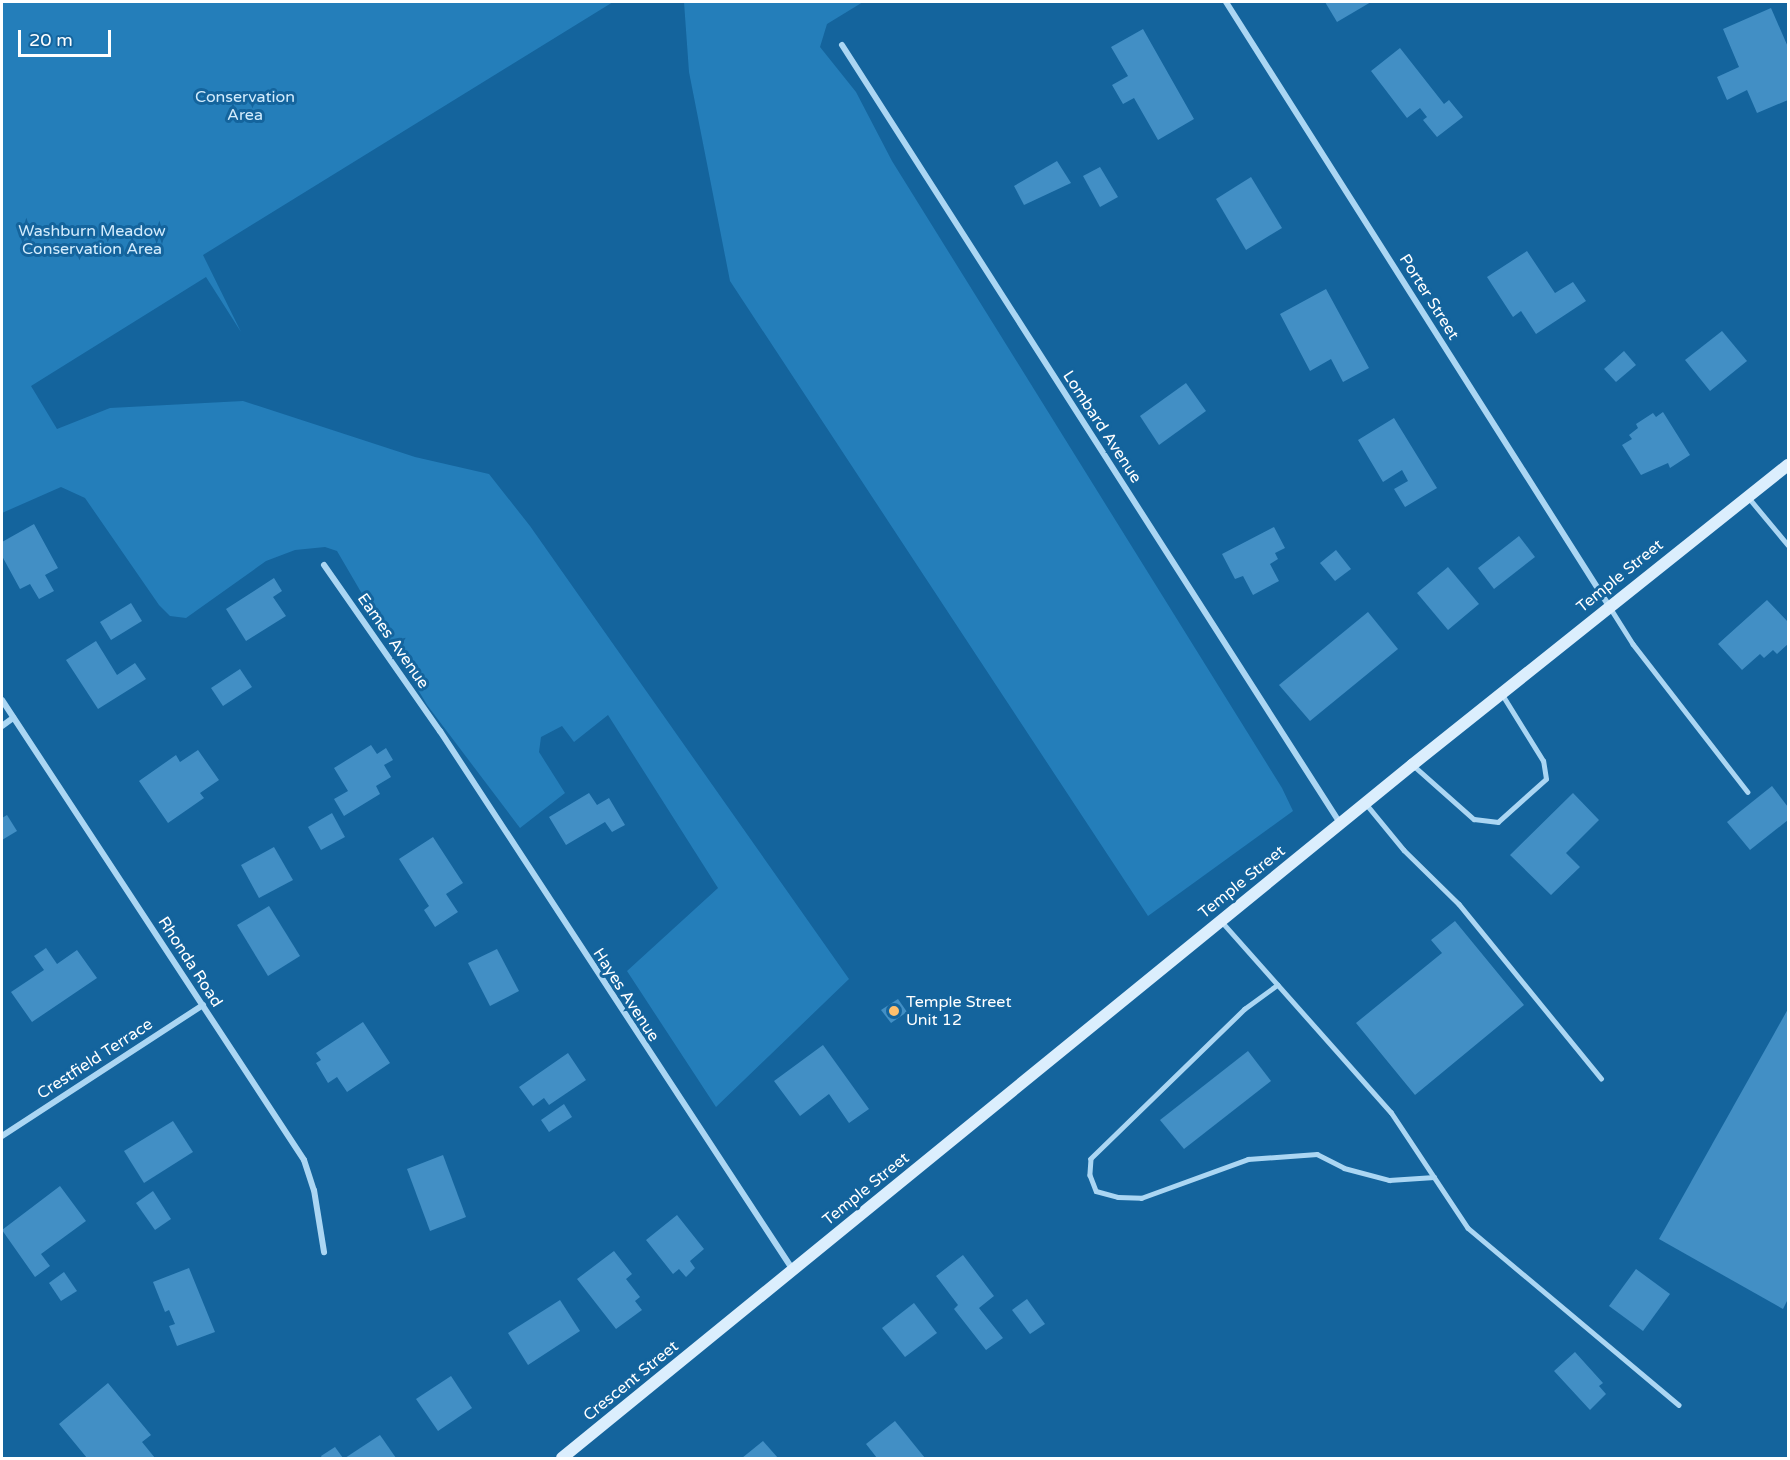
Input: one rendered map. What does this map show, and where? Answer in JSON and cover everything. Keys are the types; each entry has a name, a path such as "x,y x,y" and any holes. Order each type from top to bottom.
{"main road":[{"name":"Temple Street","path":"721,1329 1340,823 1788,465"},
{"name":"Crescent Street","path":"562,1458 721,1329"}],"street":[{"name":"Porter Street","path":"1226,2 1610,606"},
{"name":"Lombard Avenue","path":"842,45 1340,823"},
{"name":"Eames Avenue","path":"324,565 440,731"},
{"name":"Rhonda Road","path":"2,700 304,1160 314,1190 324,1252"},
{"path":"2,726 13,718"},
{"name":"Hayes Avenue","path":"440,731 793,1270"},
{"name":"Crestfield Terrace","path":"2,1136 203,1005"}],"lane":[{"path":"1747,496 1788,545"},
{"path":"1610,606 1633,644 1748,792"},
{"path":"1412,765 1474,819 1498,822 1546,779 1543,761 1501,694"},
{"path":"1365,803 1404,850 1459,904 1601,1078"},
{"path":"1221,921 1391,1112 1468,1228 1679,1405"},
{"path":"1278,985 1245,1009 1091,1159 1090,1175 1096,1191 1118,1197 1141,1198 1248,1159 1317,1154 1344,1168 1389,1180 1434,1177"}],"green space":[{"path":"2,2 613,2 203,255 241,332 206,277 31,386 57,429 110,408 243,401 415,457 489,474 530,526 849,979 716,1107 627,971 718,888 608,715 574,742 562,726 541,737 539,752 565,793 520,828 427,705 337,551 325,547 295,550 266,561 186,618 170,616 159,605 85,498 61,487 2,513"},
{"path":"684,2 863,2 827,24 820,47 856,92 892,161 1282,788 1293,811 1148,916 730,281 689,72"}],"building":[{"path":"1325,2 1371,2 1337,22"},
{"path":"1771,8 1788,47 1788,100 1757,113 1747,90 1727,100 1717,77 1739,67 1723,29"},
{"path":"1143,29 1194,119 1158,140 1134,98 1123,104 1112,85 1128,76 1111,47"},
{"path":"1400,48 1444,104 1449,100 1463,117 1437,137 1423,120 1427,117 1420,108 1407,118 1371,71"},
{"path":"1057,161 1071,183 1024,205 1014,186"},
{"path":"1100,167 1118,197 1100,207 1083,176"},
{"path":"1251,177 1282,228 1246,250 1216,199"},
{"path":"1527,251 1555,293 1573,282 1586,301 1536,334 1521,311 1513,317 1487,277"},
{"path":"1326,289 1369,368 1343,382 1331,359 1310,371 1280,314"},
{"path":"1722,331 1747,361 1710,391 1685,360"},
{"path":"1624,351 1636,365 1616,382 1604,369"},
{"path":"1186,383 1206,411 1159,445 1140,416"},
{"path":"1663,412 1690,455 1670,468 1668,463 1641,475 1622,445 1632,439 1629,435 1638,428 1636,424 1653,413 1656,417"},
{"path":"1394,418 1437,488 1405,507 1394,489 1408,481 1402,470 1383,482 1358,440"},
{"path":"34,524 58,568 45,575 54,591 39,599 30,584 20,589 2,556 2,542"},
{"path":"1274,527 1285,548 1275,553 1278,559 1270,564 1279,581 1253,595 1243,576 1235,579 1222,554"},
{"path":"1519,536 1535,557 1494,589 1478,568"},
{"path":"1336,550 1351,569 1335,581 1320,563"},
{"path":"1448,567 1479,604 1448,630 1417,593"},
{"path":"274,578 282,591 273,597 286,616 246,641 226,609"},
{"path":"1767,600 1788,622 1788,644 1777,654 1773,650 1764,658 1760,654 1742,670 1718,644"},
{"path":"131,603 142,621 111,640 100,622"},
{"path":"1368,612 1398,649 1310,721 1279,685"},
{"path":"96,641 117,675 135,663 146,679 98,709 66,660"},
{"path":"240,669 252,687 223,706 211,688"},
{"path":"371,745 377,754 386,748 393,760 384,765 391,777 376,786 380,794 344,816 334,799 348,791 334,768"},
{"path":"198,750 219,780 200,793 204,798 168,823 139,781 176,755 180,762"},
{"path":"1772,786 1788,807 1788,820 1750,850 1727,822"},
{"path":"589,793 597,805 609,798 625,825 612,832 605,822 566,845 549,817"},
{"path":"1573,793 1599,820 1566,853 1580,867 1551,895 1510,855"},
{"path":"332,813 345,837 321,850 308,827"},
{"path":"7,815 17,831 2,840 2,818"},
{"path":"433,837 463,883 446,894 458,912 435,927 424,910 429,906 399,859"},
{"path":"274,847 293,880 259,898 241,865"},
{"path":"269,906 300,956 268,976 237,925"},
{"path":"1455,921 1524,1005 1415,1095 1356,1023 1442,953 1431,940"},
{"path":"46,948 57,964 77,950 97,978 32,1022 11,992 44,970 34,956"},
{"path":"497,949 519,991 490,1006 468,963"},
{"name":"Temple Street Unit 12","path":"898,999 907,1012 891,1023 881,1010"},
{"path":"1788,1009 1788,1299 1783,1309 1659,1239"},
{"path":"363,1022 390,1063 347,1092 337,1077 328,1083 316,1063 321,1060 316,1053"},
{"path":"823,1045 869,1109 849,1123 829,1094 800,1116 774,1081"},
{"path":"1248,1051 1271,1081 1184,1149 1160,1120"},
{"path":"568,1053 586,1080 549,1105 544,1098 533,1106 519,1087"},
{"path":"564,1104 572,1117 549,1132 541,1120"},
{"path":"173,1121 193,1152 144,1183 124,1151"},
{"path":"443,1155 466,1217 430,1231 407,1169"},
{"path":"60,1186 86,1221 41,1254 50,1266 35,1277 2,1230"},
{"path":"153,1191 171,1219 155,1230 136,1203"},
{"path":"677,1215 704,1249 690,1261 695,1268 686,1277 679,1269 673,1274 646,1240"},
{"path":"614,1251 632,1274 626,1279 640,1297 635,1301 642,1310 616,1329 577,1279"},
{"path":"963,1255 994,1296 979,1308 1003,1338 986,1350 954,1309 958,1305 936,1276"},
{"path":"189,1268 215,1332 177,1346 169,1326 175,1324 169,1310 165,1312 153,1282"},
{"path":"1636,1269 1670,1294 1643,1331 1609,1306"},
{"path":"64,1272 77,1291 61,1301 49,1283"},
{"path":"1027,1299 1045,1324 1030,1334 1012,1310"},
{"path":"560,1300 580,1331 528,1365 508,1333"},
{"path":"914,1303 937,1333 905,1357 882,1328"},
{"path":"1575,1352 1603,1383 1599,1386 1606,1394 1590,1410 1554,1371"},
{"path":"451,1376 472,1408 438,1431 416,1399"},
{"path":"108,1383 151,1435 142,1442 155,1458 87,1458 59,1424"},
{"path":"895,1421 925,1458 877,1458 866,1444"},
{"path":"380,1435 396,1458 345,1458"},
{"path":"763,1441 778,1458 742,1458"},
{"path":"335,1447 343,1458 322,1458 321,1456"}],"place":[{"name":"Temple Street Unit 12","path":"894,1011"}],"park label":[{"name":"Conservation Area","path":"245,106"},
{"name":"Washburn Meadow Conservation Area","path":"92,240"}]}
